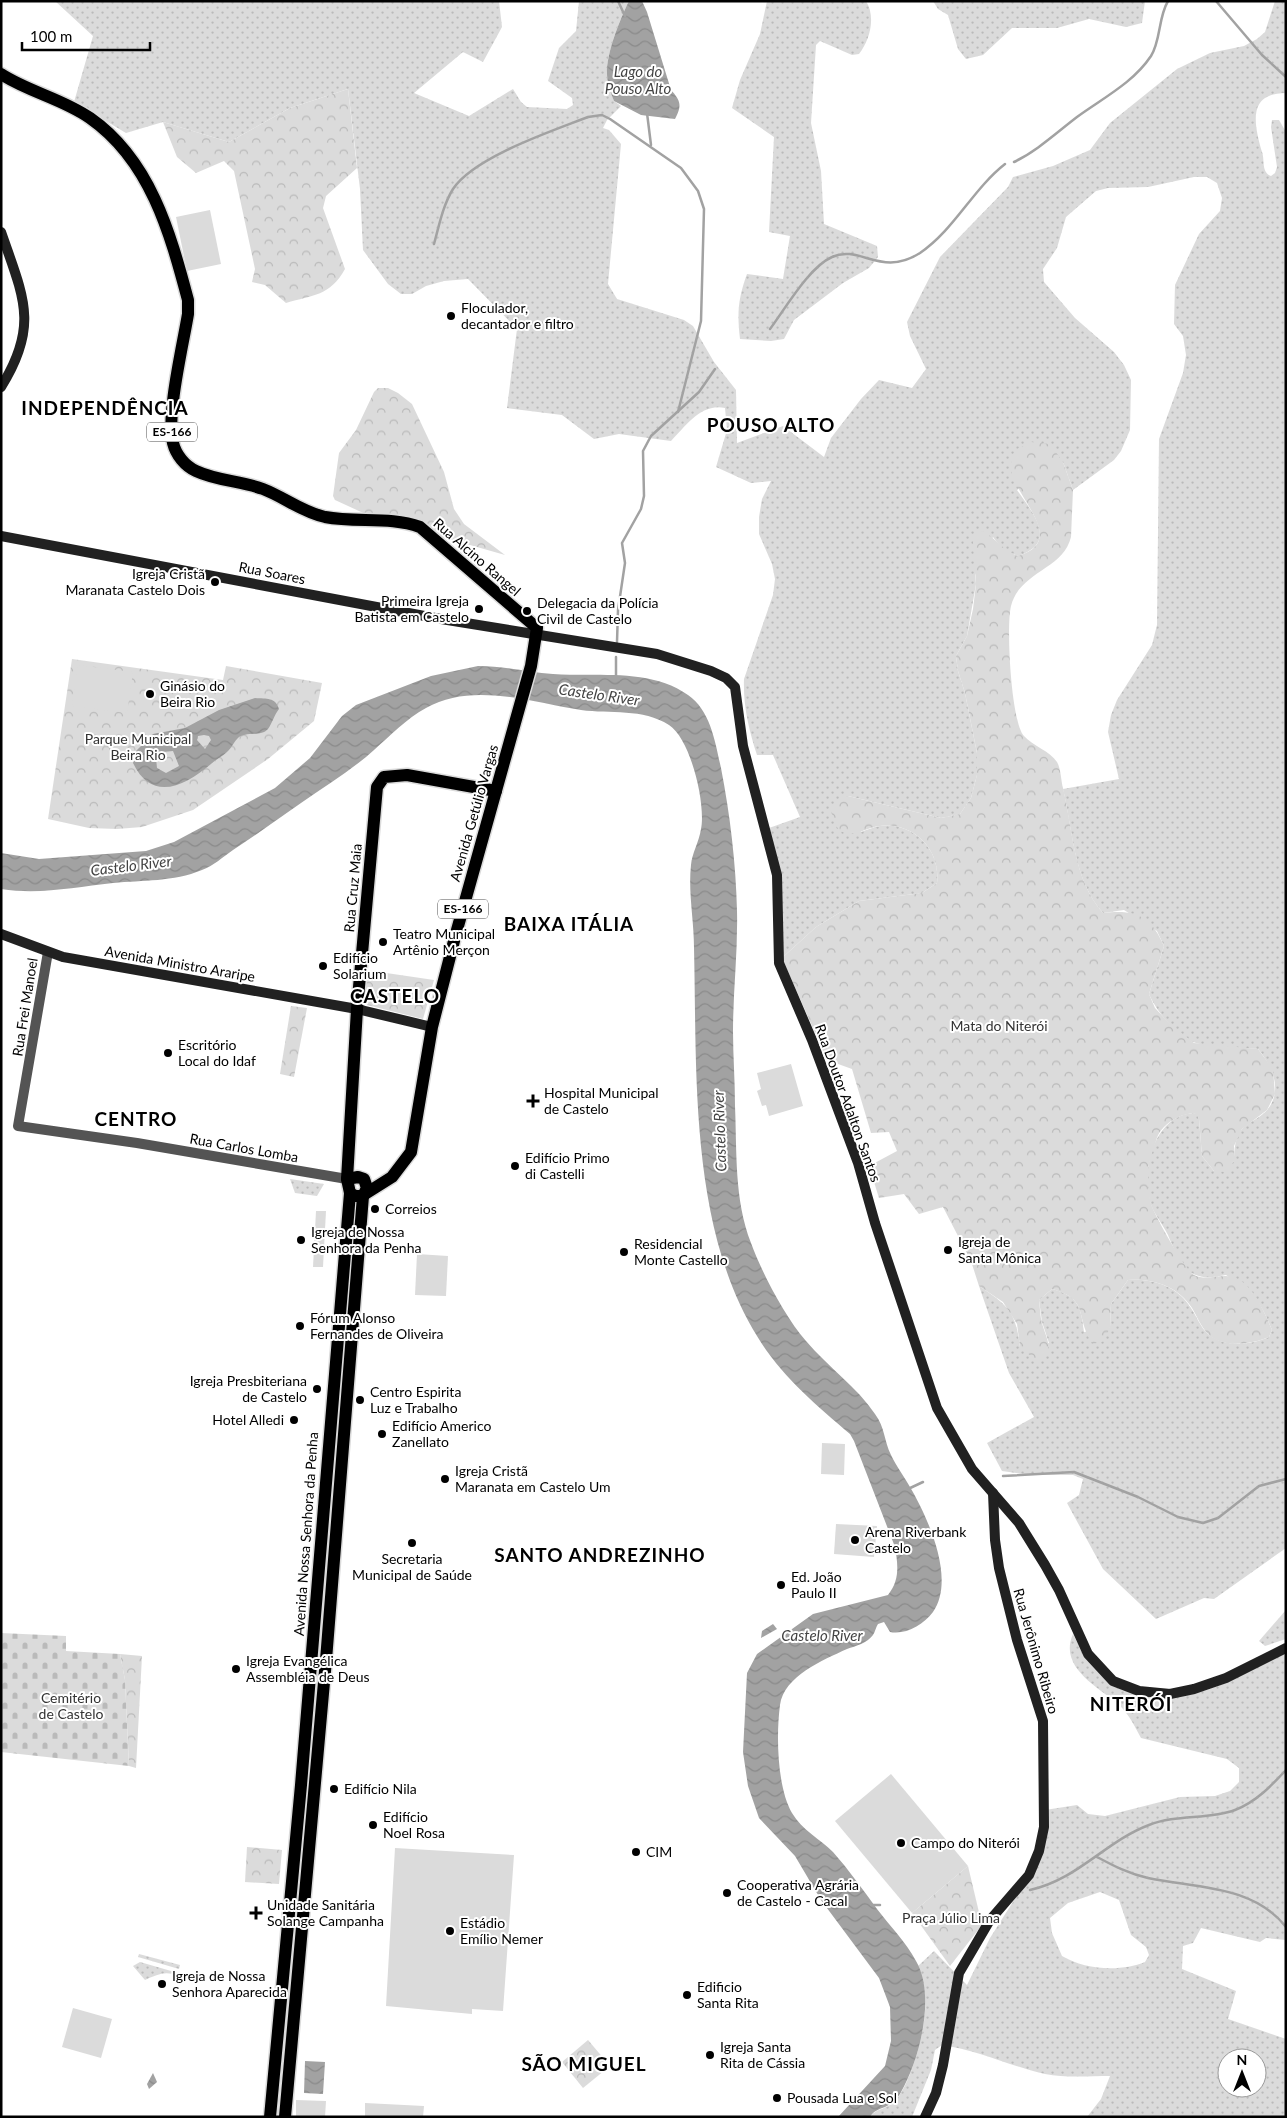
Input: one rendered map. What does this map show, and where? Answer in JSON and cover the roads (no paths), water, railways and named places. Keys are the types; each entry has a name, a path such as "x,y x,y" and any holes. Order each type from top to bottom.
{"main road":[{"name":"Rua Alcino Rangel","path":"1,74 19,86 74,109 108,133 138,167 159,206 188,300 188,314 171,425 173,444 185,464 197,472 264,489 295,506 324,517 396,521 420,527 537,628 537,636"},
{"path":"1,232 18,279 26,319 18,356 1,387"},
{"name":"Rua Soares","path":"1,536 537,636"},
{"name":"Avenida Getúlio Vargas","path":"432,1027 531,666 537,636"},
{"name":"Rua Doutor Adalton Santos","path":"537,636 657,654 711,670 726,678 735,687 743,746 776,875 779,963 812,1040 858,1163 875,1223 937,1408 972,1469 1019,1523 1045,1565 1059,1590 1088,1654 1113,1681 1139,1691 1155,1693 1188,1690 1226,1678 1286,1648"},
{"name":"Rua Cruz Maia","path":"347,1179 358,1009 376,795 381,780 388,776 407,775 496,791"},
{"name":"Avenida Ministro Araripe","path":"1,934 63,958 358,1009 432,1027"},
{"name":"ES-166","path":"364,1195 392,1177 411,1152 432,1027"},
{"path":"358,1177 364,1179 367,1185 364,1195 355,1196 350,1193 347,1188 347,1179 358,1177"},
{"name":"Avenida Nossa Senhora da Penha","path":"270,2117 302,1775 350,1193"},
{"name":"Avenida Nossa Senhora da Penha","path":"285,2117 326,1660 364,1195"},
{"path":"342,1276 357,1278"},
{"name":"Rua Jerônimo Ribeiro","path":"925,2117 936,2093 943,2065 959,1973 990,1920 1030,1876 1043,1838 1042,1721 1017,1640 999,1568 995,1540 993,1493"}],"street":[{"name":"Rua Frei Manoel","path":"18,1126 48,952"},
{"name":"Rua Carlos Lomba","path":"18,1126 137,1143 347,1179"}],"water":[{"name":"Lago do Pouso Alto","path":"629,1 642,1 647,12 671,90 677,97 679,104 679,111 675,119 641,115 614,101 609,88 607,66 614,37"},
{"name":"Castelo River","path":"478,666 553,674 640,677 673,686 688,695 696,702 707,718 721,768 732,839 735,875 737,926 733,1050 737,1175 746,1226 761,1268 790,1320 806,1341 868,1404 878,1419 891,1455 917,1500 937,1549 942,1583 939,1598 929,1617 914,1628 896,1633 890,1632 884,1622 878,1624 873,1635 868,1640 837,1653 797,1677 783,1695 780,1705 778,1731 779,1760 783,1789 792,1813 845,1866 908,1947 922,1975 925,1991 925,2009 923,2027 914,2062 897,2098 889,2105 873,2113 870,2117 838,2117 885,2066 891,2041 890,2007 879,1978 821,1900 795,1856 759,1818 748,1786 743,1752 747,1673 757,1654 813,1614 888,1595 895,1584 896,1554 895,1547 850,1434 799,1389 766,1350 735,1293 719,1246 708,1198 697,1096 694,938 690,875 701,829 701,805 699,789 690,758 677,733 669,725 659,720 637,714 581,710 503,696 463,696 444,700 412,717 348,771 206,868 180,877 158,880 44,891 1,889 1,853 39,859 146,851 174,842 275,788 310,758 342,716 356,705 431,676"},
{"path":"255,698 273,701 279,709 268,729 262,733 246,734 239,737 225,754 191,779 169,787 159,787 150,783 141,775 133,763 136,751 153,734 185,728 219,710","holes":["198,736 209,736 211,740 205,749 197,740","173,751 179,766 166,773 157,768 156,758 163,752"]},
{"path":"773,1624 777,1629 761,1638 762,1631"},
{"path":"305,2061 325,2062 323,2094 304,2093"},
{"path":"153,2073 157,2082 149,2089 147,2084"}],"waterway":[{"path":"618,1 625,16"},
{"path":"1014,162 1039,147 1077,117 1117,90 1144,66 1154,50 1168,1"},
{"path":"1216,1 1262,55 1286,77"},
{"path":"647,113 651,145"},
{"path":"434,244 444,209 453,189 463,177 478,166 535,137 588,117 602,115 610,119 681,168 698,191 704,209 701,321 678,412"},
{"path":"770,329 806,279 823,262 842,254 852,254 882,262 894,262 906,260 920,253 943,233 983,185 1005,164"},
{"path":"617,642 618,610 625,563 622,543 641,509 644,496 643,451 651,436 699,392 715,369"},
{"path":"616,657 616,678"},
{"path":"1003,1476 1074,1472 1138,1497 1178,1517 1203,1523 1218,1518 1259,1486 1286,1479"},
{"path":"908,1489 923,1482"},
{"path":"1030,1890 1062,1878 1119,1840 1149,1825 1170,1819 1225,1813 1243,1807 1263,1793 1286,1770"},
{"path":"1097,1857 1141,1876 1223,1890 1240,1896 1257,1903 1273,1913 1286,1927"},
{"path":"871,1905 880,1905"}],"place":[{"name":"Floculador, decantador e filtro","path":"451,316"},
{"name":"Igreja Cristã Maranata Castelo Dois","path":"215,582"},
{"name":"Primeira Igreja Batista em Castelo","path":"479,609"},
{"name":"Delegacia da Polícia Civil de Castelo","path":"527,611"},
{"name":"Ginásio do Beira Rio","path":"150,694"},
{"name":"Teatro Municipal Artênio Merçon","path":"383,942"},
{"name":"Edifício Solarium","path":"323,966"},
{"name":"Escritório Local do Idaf","path":"168,1053"},
{"name":"Hospital Municipal de Castelo","path":"533,1101"},
{"name":"Edifício Primo di Castelli","path":"515,1166"},
{"name":"Correios","path":"375,1209"},
{"name":"Igreja de Nossa Senhora da Penha","path":"301,1240"},
{"name":"Igreja de Santa Mônica","path":"948,1250"},
{"name":"Residencial Monte Castello","path":"624,1252"},
{"name":"Fórum Alonso Fernandes de Oliveira","path":"300,1326"},
{"name":"Igreja Presbiteriana de Castelo","path":"317,1389"},
{"name":"Centro Espirita Luz e Trabalho","path":"360,1400"},
{"name":"Hotel Alledi","path":"294,1420"},
{"name":"Edifício Americo Zanellato","path":"382,1434"},
{"name":"Igreja Cristã Maranata em Castelo Um","path":"445,1479"},
{"name":"Arena Riverbank Castelo","path":"855,1540"},
{"name":"Secretaria Municipal de Saúde","path":"412,1543"},
{"name":"Ed. João Paulo II","path":"781,1585"},
{"name":"Igreja Evangélica Assembléia de Deus","path":"236,1669"},
{"name":"Edifício Nila","path":"334,1789"},
{"name":"Edifício Noel Rosa","path":"373,1825"},
{"name":"Campo do Niterói","path":"901,1843"},
{"name":"CIM","path":"636,1852"},
{"name":"Cooperativa Agrária de Castelo - Cacal","path":"727,1893"},
{"name":"Unidade Sanitária Solange Campanha","path":"256,1913"},
{"name":"Estádio Emílio Nemer","path":"450,1931"},
{"name":"Igreja de Nossa Senhora Aparecida","path":"162,1984"},
{"name":"Edificio Santa Rita","path":"687,1995"},
{"name":"Igreja Santa Rita de Cássia","path":"710,2055"},
{"name":"Pousada Lua e Sol","path":"777,2098"}],"district":[{"name":"INDEPENDÊNCIA","path":"105,408"},
{"name":"POUSO ALTO","path":"771,425"},
{"name":"BAIXA ITÁLIA","path":"569,924"},
{"name":"CASTELO","path":"395,996"},
{"name":"CENTRO","path":"136,1119"},
{"name":"SANTO ANDREZINHO","path":"600,1555"},
{"name":"NITERÓI","path":"1131,1704"},
{"name":"SÃO MIGUEL","path":"584,2064"}],"park label":[{"name":"Parque Municipal Beira Rio","path":"138,748"},
{"name":"Mata do Niterói","path":"999,1026"},
{"name":"Cemitério de Castelo","path":"71,1706"},
{"name":"Praça Júlio Lima","path":"951,1918"}]}
